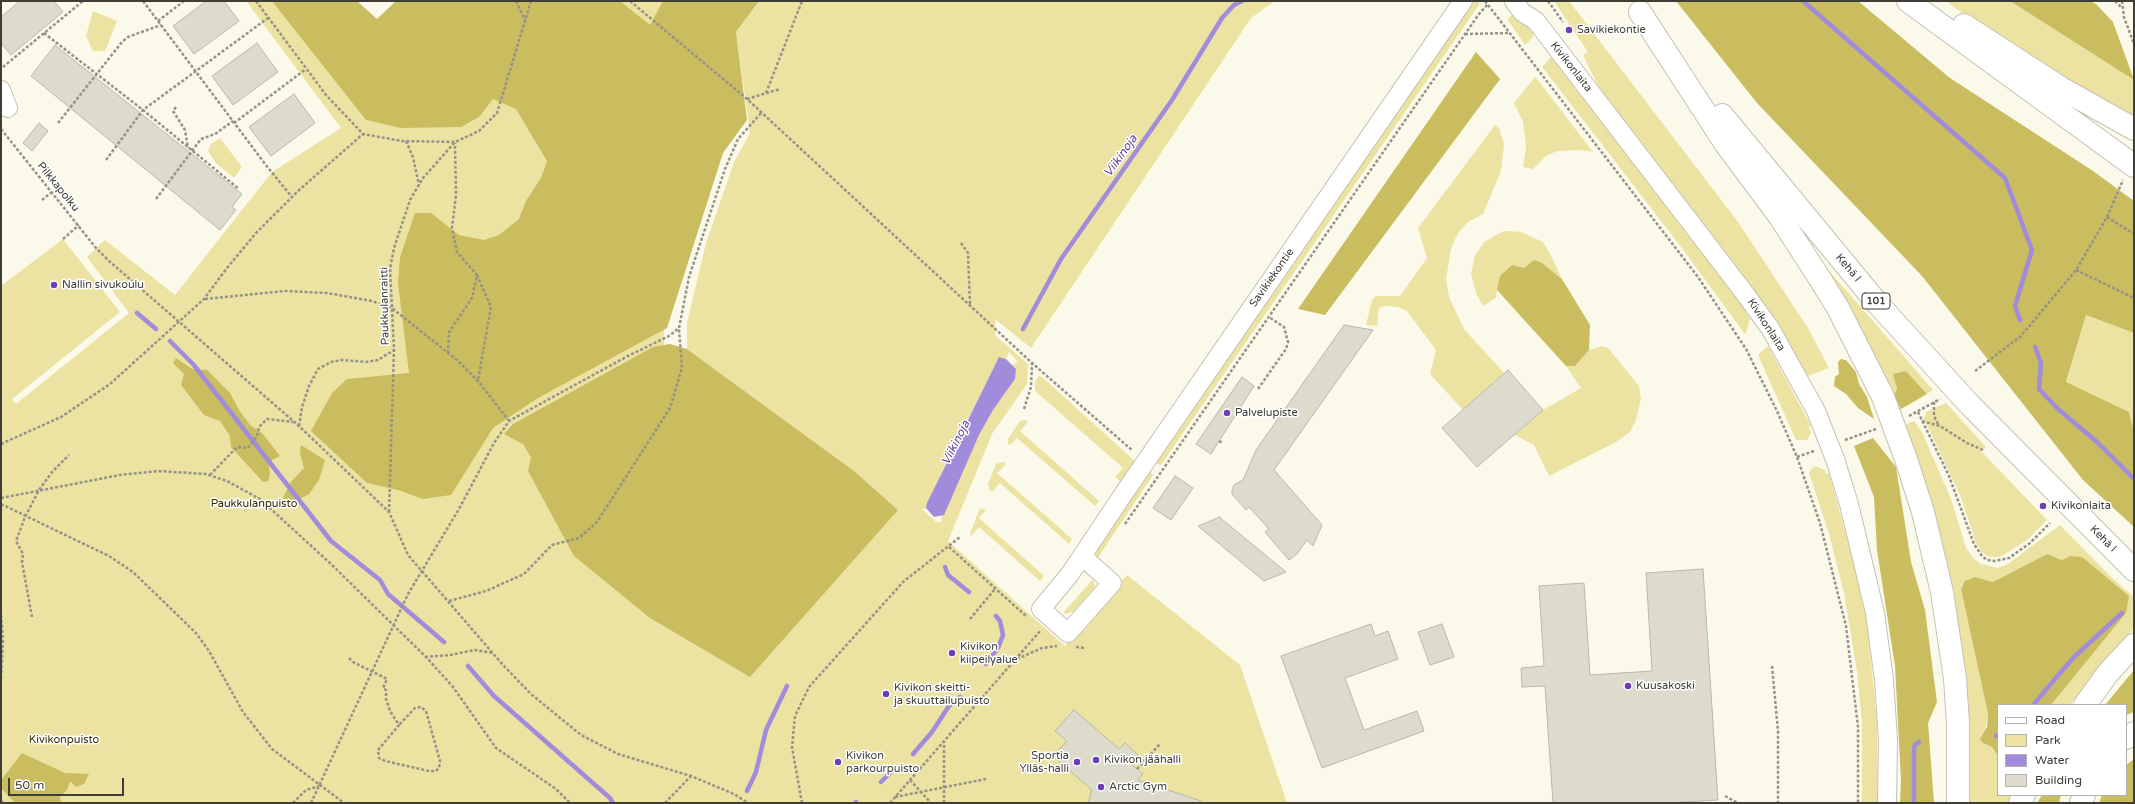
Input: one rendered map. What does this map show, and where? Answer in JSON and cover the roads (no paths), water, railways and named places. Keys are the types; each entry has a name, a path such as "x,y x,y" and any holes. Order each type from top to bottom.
{"highway":[{"path":"1908,1 2128,173"},
{"path":"1918,1 1958,20 1985,41 2061,88 2134,129"},
{"path":"1636,6 1725,143 1780,217 1820,279 1838,308 1883,398 1906,459 1923,512 1942,592 1955,679 1958,723 1958,803"},
{"name":"Kehä I","path":"1636,6 1728,124 1878,304 1970,405 2134,570"},
{"path":"2086,704 2108,674 2134,645"}],"street":[{"name":"Savikiekontie","path":"1082,556 1463,1"},
{"name":"Kivikonlaita","path":"1514,1 1522,12 1536,21 1743,291 1770,328 1816,411 1835,459 1848,504 1875,614 1884,680 1888,740 1887,803"},
{"name":"Kivikonlaita","path":"1530,1 1536,21"},
{"path":"1,90 8,108"}],"water":[{"path":"999,357 1006,359 1016,369 1015,379 993,410 979,435 944,515 934,517 926,508 927,503"}],"waterway":[{"name":"Viikinoja","path":"1023,329 1061,259 1172,100 1222,18 1234,5 1242,1"},
{"path":"1803,1 2005,178 2032,250 2015,306 2020,320"},
{"path":"137,313 156,329"},
{"path":"170,341 193,364 331,541 380,580 388,594 444,642"},
{"path":"2035,347 2041,363 2039,389 2058,409 2097,442 2134,479"},
{"path":"945,567 948,575 969,592"},
{"path":"2034,704 2073,658 2122,613"},
{"path":"986,664 998,648 1003,635 1000,621 996,616"},
{"path":"468,666 494,696 610,798 613,803"},
{"path":"747,791 756,772 766,730 787,686"},
{"path":"913,754 932,732 949,706 960,697"},
{"path":"1914,803 1914,749 1915,745 1919,742"},
{"path":"881,782 893,770"}],"place":[{"name":"Savikiekontie","path":"1569,30"},
{"name":"Nallin sivukoulu","path":"54,285"},
{"name":"Palvelupiste","path":"1227,413"},
{"name":"Kivikonlaita","path":"2043,506"},
{"name":"Kivikon kiipeilyalue","path":"952,653"},
{"name":"Kuusakoski","path":"1628,686"},
{"name":"Kivikon skeitti- ja skuuttailupuisto","path":"886,694"},
{"name":"Kivikon jäähalli","path":"1096,760"},
{"name":"Kivikon parkourpuisto","path":"838,762"},
{"name":"Sportia Ylläs-halli","path":"1077,762"},
{"name":"Arctic Gym","path":"1101,787"}],"park label":[{"name":"Paukkulanpuisto","path":"254,504"},
{"name":"Kivikonpuisto","path":"64,740"}]}
